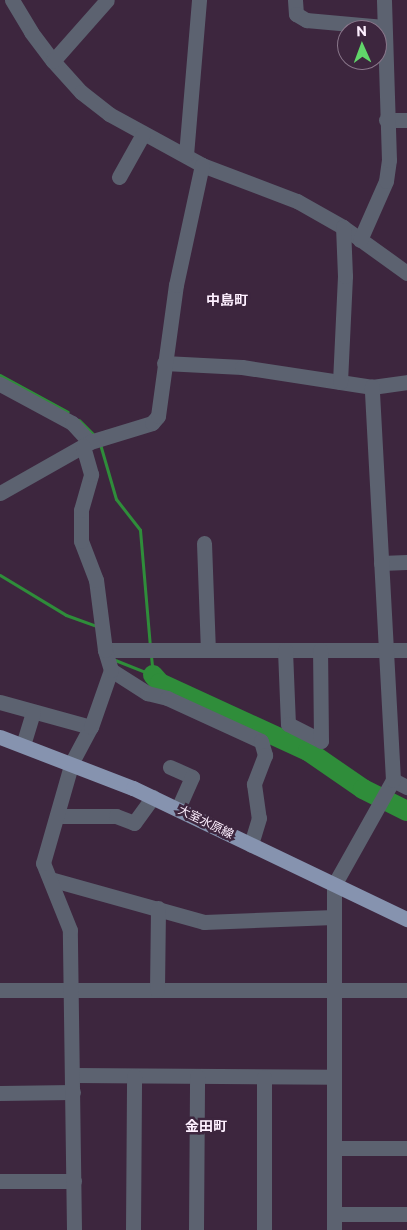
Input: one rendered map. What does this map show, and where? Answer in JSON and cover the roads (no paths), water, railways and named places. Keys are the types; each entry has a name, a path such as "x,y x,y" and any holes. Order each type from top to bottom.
{"main road":[{"name":"大室水原線","path":"0,737 72,762 153,797 407,919"}],"street":[{"path":"12,0 31,32 53,62 81,92 143,134 202,165 297,201 343,227 407,273"},
{"path":"53,62 107,0"},
{"path":"186,155 199,0"},
{"path":"295,0 296,14 306,20 337,23"},
{"path":"384,0 384,20"},
{"path":"360,240 386,181 389,160 385,70"},
{"path":"386,120 407,120"},
{"path":"119,177 143,134"},
{"path":"0,493 87,444 152,423 158,416 164,363 202,165"},
{"path":"340,382 345,276 343,227"},
{"path":"164,363 242,367 372,387 407,382"},
{"path":"0,384 72,424 87,444 92,474 82,510 81,541 96,580 105,650 111,670 91,727 72,762 43,863 70,930 74,1075 74,1230"},
{"path":"334,1230 334,885 393,780 372,387"},
{"path":"204,543 208,650"},
{"path":"381,563 407,562"},
{"path":"105,650 407,650"},
{"path":"285,650 288,724 321,741 320,650"},
{"path":"111,670 147,693 167,698 261,740 265,755 254,784 259,818 251,845"},
{"path":"0,702 91,727"},
{"path":"23,745 33,712"},
{"path":"170,767 192,777 178,809"},
{"path":"393,780 407,787"},
{"path":"57,816 116,816 134,823 153,797"},
{"path":"50,879 204,922 334,917"},
{"path":"158,908 158,990"},
{"path":"0,990 407,990"},
{"path":"74,1075 334,1078"},
{"path":"133,1230 134,1076"},
{"path":"196,1230 197,1076"},
{"path":"264,1077 264,1230"},
{"path":"0,1093 73,1092"},
{"path":"334,1148 407,1148"},
{"path":"0,1181 74,1181"},
{"path":"334,1214 407,1214"}],"waterway":[{"path":"0,375 68,412"},
{"path":"79,420 96,437"},
{"path":"100,444 116,499 140,530 150,647"},
{"path":"0,575 66,615 96,626"},
{"path":"115,660 153,675 151,656"},
{"path":"153,675 160,683 308,751 363,789 407,811"}],"district":[{"name":"中島町","path":"227,300"},
{"name":"金田町","path":"206,1126"}]}
